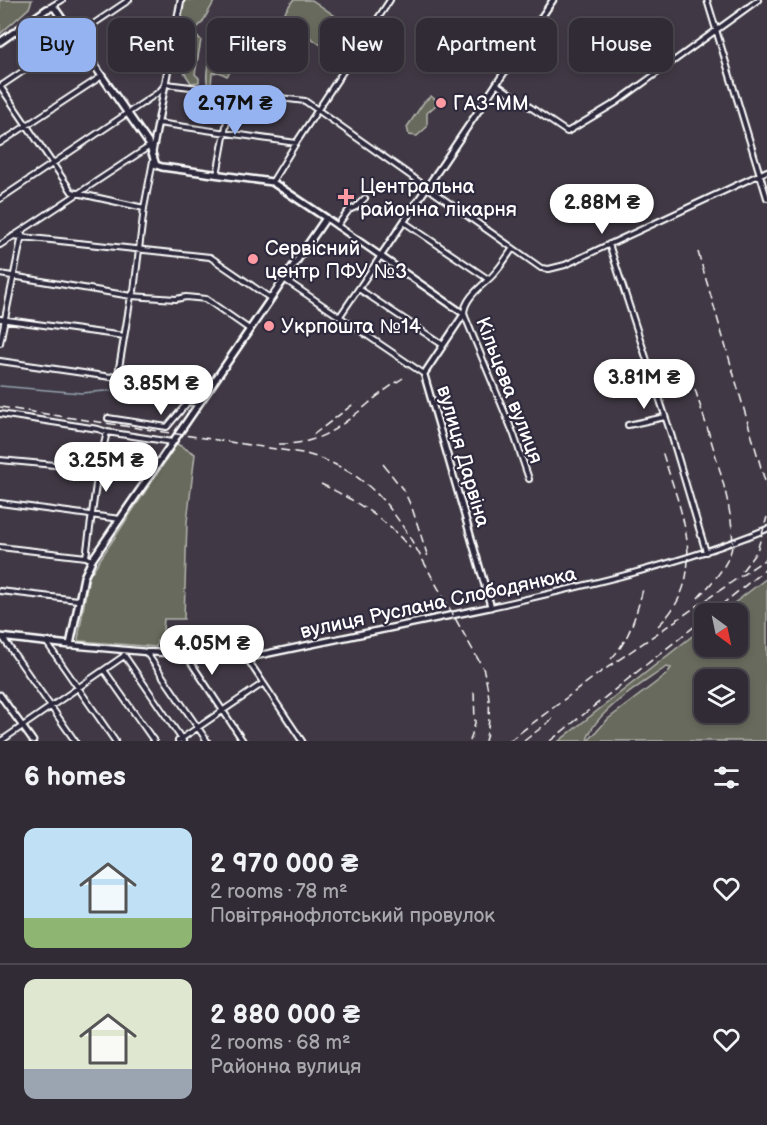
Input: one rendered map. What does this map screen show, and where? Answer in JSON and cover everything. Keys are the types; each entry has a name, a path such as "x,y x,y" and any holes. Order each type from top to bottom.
{"main road":[{"path":"0,42 52,6 62,18"},
{"path":"96,66 150,146 153,158"},
{"name":"Кільцева вулиця","path":"153,158 160,167 272,182 327,218"},
{"path":"70,645 78,600 89,559 120,519 327,218"},
{"name":"вулиця Руслана Слободянюка","path":"1,638 70,645"}],"street":[{"path":"52,6 62,0"},
{"path":"96,22 129,0"},
{"path":"0,361 111,377 120,370 131,296 134,291 144,208 158,123 181,0"},
{"path":"272,182 390,0"},
{"path":"340,316 553,0"},
{"path":"707,0 767,198"},
{"path":"496,83 567,132 617,102 758,0"},
{"path":"21,72 0,86 72,192 144,208"},
{"path":"0,143 102,75"},
{"path":"166,84 304,101 541,268 549,269 565,265 767,171"},
{"path":"0,199 159,92 166,84"},
{"path":"217,175 232,93"},
{"path":"158,123 296,143"},
{"path":"0,245 150,146"},
{"path":"337,226 349,210 357,207 365,198"},
{"name":"Кільцева вулиця","path":"327,218 464,314 514,435 529,479"},
{"path":"404,222 488,279"},
{"path":"0,343 2,320 21,236 25,228"},
{"path":"13,236 210,257 270,298"},
{"path":"609,244 706,552"},
{"path":"424,374 464,314 464,308 513,248"},
{"path":"0,274 131,296 206,299 249,329"},
{"name":"вулиця Дарвіна","path":"283,279 424,374 491,606"},
{"path":"359,289 443,345"},
{"path":"2,320 124,336"},
{"path":"108,418 167,428 188,402 199,404"},
{"path":"0,414 172,442"},
{"path":"628,425 664,417"},
{"path":"0,547 89,559 98,470 107,432"},
{"path":"0,460 98,470"},
{"path":"0,503 120,519"},
{"name":"вулиця Руслана Слободянюка","path":"70,645 186,655 246,657 609,580 706,552 767,529"},
{"path":"0,591 78,600"},
{"path":"1,638 75,741"},
{"path":"47,642 115,741"},
{"path":"124,650 124,656 181,740 262,684"},
{"path":"146,652 207,741"},
{"path":"186,655 243,741"},
{"path":"1,741 124,656"},
{"path":"246,657 302,741"},
{"path":"104,670 154,741"},
{"path":"0,695 33,741"}],"green space":[{"path":"0,0 32,0 29,8 0,34"},
{"path":"183,0 215,0 202,23 195,30 195,18 180,18"},
{"path":"293,0 312,0 338,18 320,18 320,44 308,36 308,18 281,18"},
{"path":"195,36 197,36 201,40 195,74 199,82 191,83 184,72 195,72"},
{"path":"207,72 219,72 212,73 211,86 208,86"},
{"path":"431,96 436,100 436,105 427,113 427,127 417,136 409,135 407,127 424,102"},
{"path":"177,444 195,454 187,522 184,619 164,619 162,641 157,641 156,647 79,641 89,576"},
{"path":"767,578 767,741 588,741 608,719 667,674 671,668 666,667 609,709 591,730 587,741 559,741 694,635 694,657 748,657 748,603 734,603"}],"waterway":[{"path":"0,386 81,393 130,389 184,376"}],"railway":[{"path":"698,252 767,488"},
{"path":"279,444 293,444 328,433 403,378"},
{"path":"695,389 720,472 731,518 732,537 731,551 725,565 696,600"},
{"path":"313,435 356,402"},
{"path":"0,407 302,453 327,461 349,472 383,500 409,536 483,668 489,704 489,722 485,741"},
{"path":"658,626 674,606 684,585 688,564 683,519 662,451"},
{"path":"383,464 404,491 428,557"},
{"path":"321,484 369,511 391,528 410,548"},
{"path":"742,571 757,551 767,517"},
{"path":"509,741 598,674 767,558"},
{"path":"724,603 767,568"},
{"path":"611,659 628,634 644,586"},
{"path":"550,741 694,627"},
{"path":"470,741 475,723 474,690"},
{"path":"524,741 555,717"}],"place":[{"name":"ГАЗ-ММ","path":"441,103"},
{"name":"Центральна районна лікарня","path":"346,197"},
{"name":"Сервісний центр ПФУ №3","path":"253,259"},
{"name":"Укрпошта №14","path":"269,326"}]}
